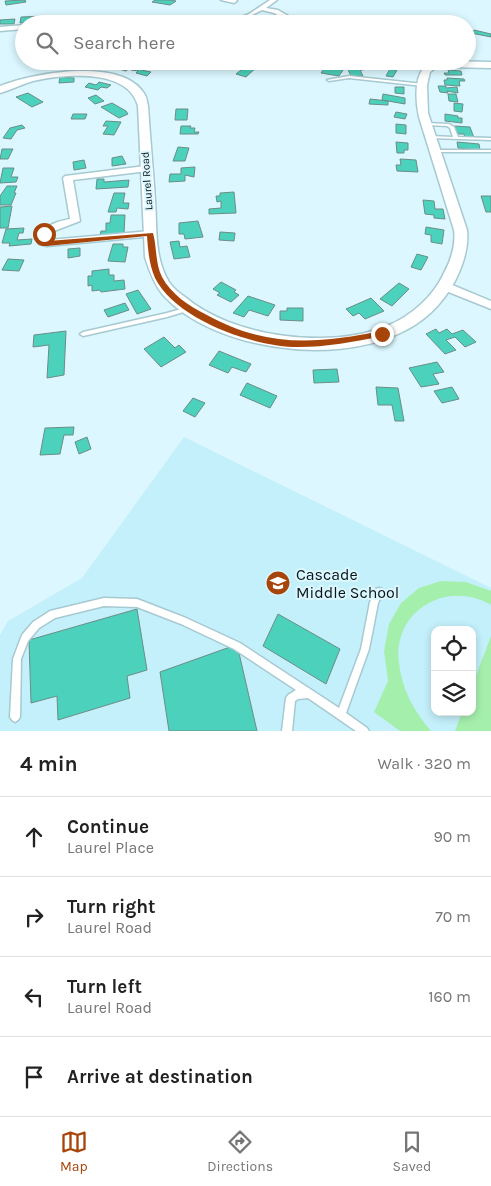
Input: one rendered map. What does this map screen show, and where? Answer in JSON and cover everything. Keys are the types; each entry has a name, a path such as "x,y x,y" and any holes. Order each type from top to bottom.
{"street":[{"path":"224,0 234,1"},
{"path":"250,15 264,9 274,0"},
{"path":"264,9 285,15"},
{"path":"0,29 15,28"},
{"path":"476,65 491,65"},
{"path":"423,85 428,70"},
{"name":"Laurel Road","path":"0,90 12,83 35,77 65,73 84,73 108,77 127,84 140,95 143,106 145,169 152,257 159,277 169,292 188,308 224,328 264,340 296,344 338,343 376,336 397,328 417,317 446,286 456,262 461,239 456,215 422,110 423,85"},
{"path":"145,169 68,178 75,221 53,226 44,234 43,242 47,244 78,242 150,234"},
{"path":"446,286 491,305"}],"lane":[{"path":"329,80 349,77 423,85"},
{"path":"427,124 448,125 452,127 456,138"},
{"path":"431,138 491,139"},
{"path":"435,151 491,151"},
{"path":"83,334 167,315 188,308"},
{"path":"341,715 365,649 374,602 379,592"},
{"path":"15,717 17,659 25,638 36,625 53,614 104,602 137,603 183,621 237,646 364,731"},
{"path":"286,731 291,698 297,694 309,693"}],"shaded area":[{"name":"Cascade Middle School","path":"184,437 491,588 491,731 0,731 0,635 8,621 82,578"}],"green space":[{"path":"441,581 466,582 491,591 491,605 474,598 457,596 441,598 426,605 413,615 404,628 399,645 399,663 403,682 410,700 419,716 431,731 400,731 374,712 388,681 384,651 389,624 401,603 419,588"},
{"path":"491,636 491,731 455,731 461,716 476,716 476,675"}],"building":[{"path":"25,0 26,2 6,5 5,1"},
{"path":"155,0 176,1 170,5 152,2"},
{"path":"15,19 14,24 0,24 0,20"},
{"path":"476,30 491,34 491,37 476,34"},
{"path":"131,70 151,72 147,76 136,73 138,71"},
{"path":"241,70 254,70 246,77 236,74"},
{"path":"323,70 343,70 339,76 321,73"},
{"path":"348,70 360,70 363,76 351,76"},
{"path":"389,70 397,70 393,77 386,76"},
{"path":"448,70 461,71 462,75 445,75 444,73 449,73"},
{"path":"60,77 74,78 74,82 59,83"},
{"path":"447,78 464,79 465,81 459,81 460,86 445,85 444,80 447,80"},
{"path":"99,82 111,85 107,88 101,87 98,90 85,87 89,83 96,85"},
{"path":"438,86 446,86 446,88 457,87 458,93 440,92"},
{"path":"395,87 404,87 404,94 395,93"},
{"path":"28,93 43,102 32,107 16,97"},
{"path":"383,94 405,98 405,104 382,100"},
{"path":"448,94 456,94 458,102 449,101"},
{"path":"96,95 104,101 95,104 88,98"},
{"path":"370,99 388,101 388,105 369,104"},
{"path":"112,103 128,114 119,118 101,107"},
{"path":"454,103 463,104 462,112 454,111"},
{"path":"176,109 188,109 187,120 175,120"},
{"path":"396,112 407,114 405,119 394,117"},
{"path":"73,114 87,114 85,119 71,119"},
{"path":"445,114 462,118 462,123 445,121"},
{"path":"106,121 121,122 114,135 103,134 108,126 103,126"},
{"path":"396,124 406,125 406,134 396,133"},
{"path":"22,125 25,128 17,130 11,139 3,138 10,128"},
{"path":"181,126 191,126 190,128 195,128 194,132 199,132 198,134 180,134"},
{"path":"455,126 470,127 474,138 465,138 464,134 457,134"},
{"path":"396,142 408,143 408,150 404,150 404,153 397,153"},
{"path":"457,142 479,144 480,150 458,148"},
{"path":"178,147 189,148 185,161 173,161"},
{"path":"2,149 13,149 8,159 0,159"},
{"path":"122,156 126,164 112,166 112,158"},
{"path":"400,159 416,160 418,172 397,171 396,165 401,165"},
{"path":"84,160 86,168 74,170 73,162"},
{"path":"195,167 194,177 185,175 185,181 169,182 170,174 181,174 181,168"},
{"path":"3,168 14,168 11,177 18,177 16,182 0,183"},
{"path":"97,179 104,179 104,182 129,180 128,187 96,189"},
{"path":"7,186 17,186 14,193 16,193 11,205 0,205 0,196"},
{"path":"234,192 236,213 209,214 209,209 221,208 221,201 217,202 216,196 220,196 220,193"},
{"path":"114,193 125,193 123,203 129,203 128,209 117,208 116,212 108,212"},
{"path":"481,196 491,196 491,212 486,212"},
{"path":"423,200 434,201 435,209 443,209 445,219 434,218 434,215 425,214"},
{"path":"12,206 8,228 0,228 0,207"},
{"path":"111,215 125,215 124,234 100,235 101,231 106,231 106,223 110,223"},
{"path":"198,221 203,237 185,239 184,234 179,234 179,223"},
{"path":"426,227 444,230 442,244 431,242 431,235 425,234"},
{"path":"24,228 23,233 19,233 17,240 32,239 31,244 9,246 10,243 2,243 6,229"},
{"path":"220,232 235,233 234,241 219,240"},
{"path":"179,241 180,247 187,246 190,257 174,259 170,242"},
{"path":"113,244 123,244 123,247 128,247 125,262 108,261"},
{"path":"80,248 80,256 68,258 68,249"},
{"path":"417,254 428,257 421,270 411,267"},
{"path":"8,259 24,260 19,271 2,270"},
{"path":"109,269 109,275 114,275 114,281 124,280 125,289 101,292 100,290 92,291 92,285 88,286 88,276 92,276 92,271"},
{"path":"221,282 236,290 234,292 239,295 231,302 217,295 220,293 213,289"},
{"path":"399,283 409,289 392,306 380,299"},
{"path":"138,290 151,309 137,314 126,294"},
{"path":"248,296 275,305 268,316 249,310 244,317 233,313"},
{"path":"371,298 384,311 365,319 359,313 353,316 346,309"},
{"path":"125,303 129,310 108,317 104,310"},
{"path":"287,308 303,308 303,321 280,320 280,311 287,311"},
{"path":"436,329 439,333 447,329 452,334 463,330 476,342 465,347 455,337 446,340 456,350 445,354 426,334"},
{"path":"66,331 64,375 47,378 49,345 33,347 34,335"},
{"path":"164,337 175,348 179,345 186,352 161,367 144,349"},
{"path":"219,351 251,364 246,372 232,367 228,373 209,365"},
{"path":"437,362 444,372 433,374 439,384 421,387 409,368"},
{"path":"337,369 339,382 314,383 313,370"},
{"path":"247,383 277,396 270,408 240,395"},
{"path":"376,387 398,388 404,421 395,421 392,405 378,405"},
{"path":"452,387 459,399 442,403 434,391"},
{"path":"193,398 205,403 195,417 183,411"},
{"path":"74,427 73,435 64,435 60,454 40,455 45,428"},
{"path":"87,437 91,449 79,454 75,442"},
{"path":"137,609 147,670 127,676 130,698 58,720 57,696 31,703 29,640"},
{"path":"278,614 340,649 326,684 263,646"},
{"path":"230,647 239,653 257,731 169,731 160,672"}],"place":[{"name":"Cascade Middle School","path":"278,583"}],"route":[{"path":"44,234 43,242 47,244 150,234 152,257 159,277 169,292 188,308 224,328 264,340 296,344 338,343 382,334"}]}
